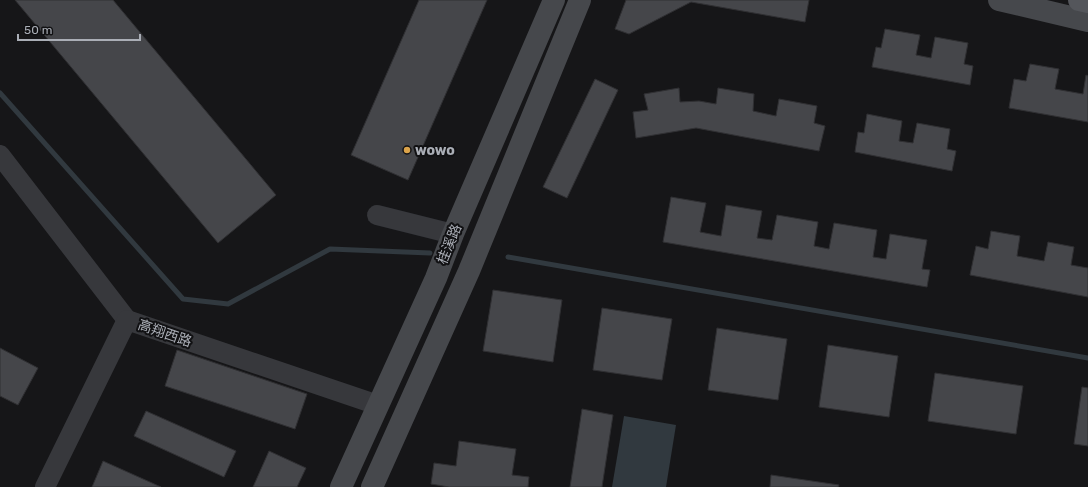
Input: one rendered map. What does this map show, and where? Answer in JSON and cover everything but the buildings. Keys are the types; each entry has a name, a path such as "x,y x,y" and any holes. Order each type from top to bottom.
{"main road":[{"name":"桂溪路","path":"341,487 436,278 453,234 554,0"},
{"name":"桂溪路","path":"372,487 469,271 580,0"},
{"path":"999,0 1088,21"},
{"path":"1079,0 1088,2"}],"street":[{"path":"0,155 127,320"},
{"path":"377,215 453,234"},
{"name":"高翔西路","path":"45,487 127,320 378,405"}],"shaded area":[{"path":"624,416 676,425 666,487 612,487"}],"waterway":[{"path":"0,93 183,299 228,304 330,249 430,253"},
{"path":"508,257 1088,358"}],"place":[{"name":"wowo","path":"407,150"}]}
